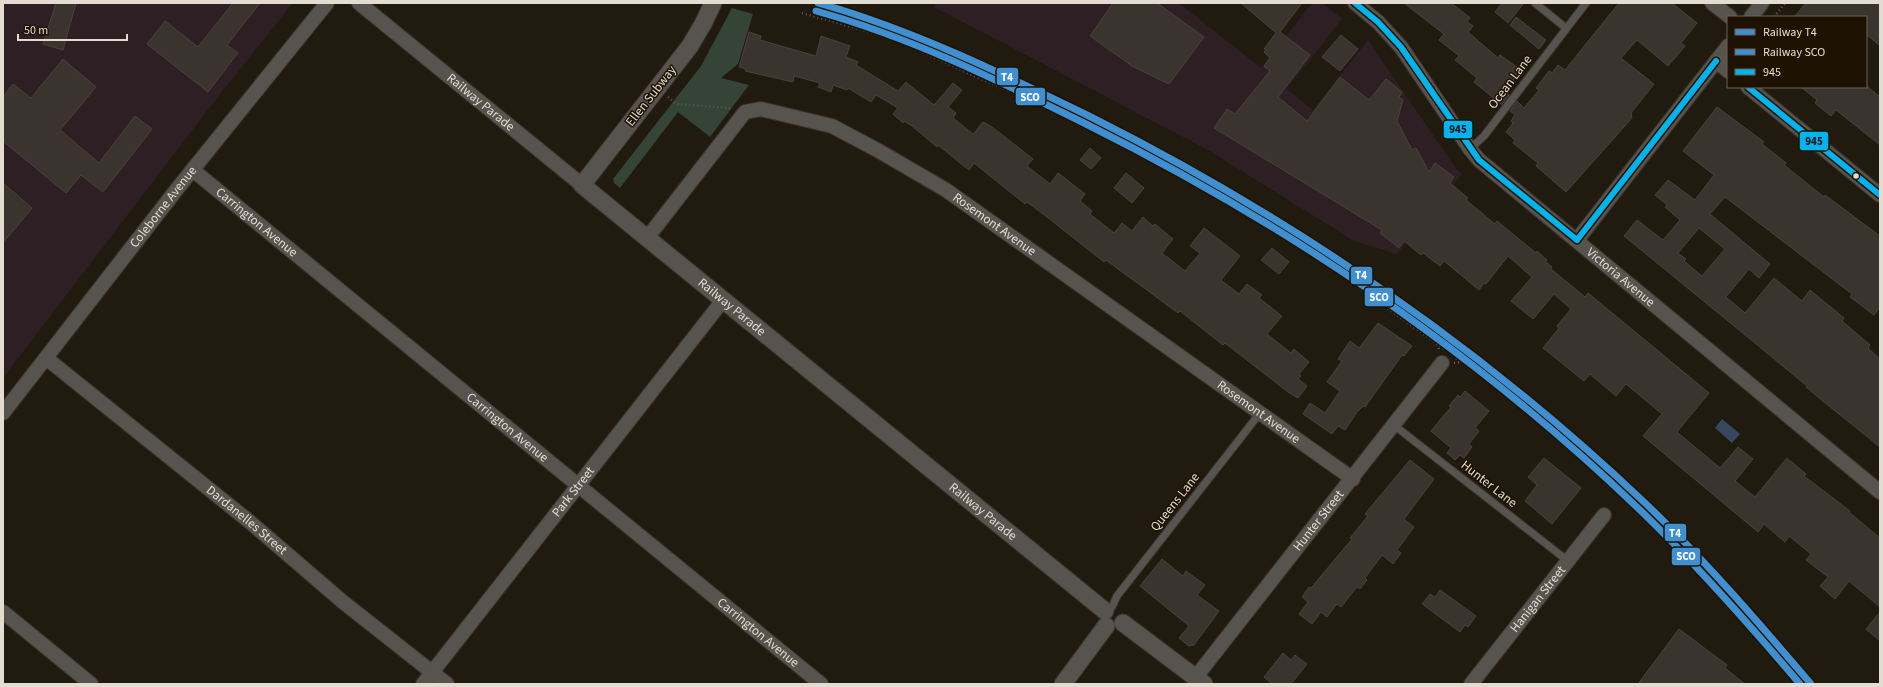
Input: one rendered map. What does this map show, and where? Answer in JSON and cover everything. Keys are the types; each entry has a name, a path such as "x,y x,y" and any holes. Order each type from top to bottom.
{"street":[{"name":"Coleborne Avenue","path":"3,413 177,189 194,171 327,3"},
{"name":"Railway Parade","path":"359,3 724,299 1108,615 1119,609 1124,613 1123,623 1200,681"},
{"name":"Ellen Subway","path":"582,185 690,46 713,3"},
{"name":"Victoria Avenue","path":"1355,3 1378,22 1401,48 1470,149 1490,169 1880,492"},
{"path":"1712,3 1729,16"},
{"path":"1752,16 1762,3"},
{"path":"1577,240 1727,47"},
{"path":"1716,61 1727,70"},
{"path":"1749,88 1880,195"},
{"name":"Rosemont Avenue","path":"648,238 741,115 745,112 761,109 823,123 841,130 879,150 954,195 1353,479"},
{"name":"Carrington Avenue","path":"194,171 821,684"},
{"name":"Park Street","path":"424,684 724,299"},
{"name":"Dardanelles Street","path":"46,358 250,522 343,602 447,684"},
{"name":"Hunter Street","path":"1200,681 1442,364"},
{"name":"Hanigan Street","path":"1471,684 1604,515"},
{"path":"3,612 91,684"},
{"path":"1063,684 1108,615"}],"lane":[{"path":"1535,3 1566,28"},
{"name":"Ocean Lane","path":"1470,149 1484,136 1586,3"},
{"name":"Queens Lane","path":"1108,615 1117,596 1260,414"},
{"name":"Hunter Lane","path":"1395,426 1568,561"}],"path":[{"path":"1775,16 1785,3"},
{"path":"802,13 894,39 974,76 1042,105 1148,157 1172,173 1231,202 1287,240 1335,269 1461,362 1442,364"},
{"path":"676,104 728,107"}],"shaded area":[{"path":"3,3 293,3 210,107 3,378"},
{"path":"936,3 1179,3 1261,68 1312,3 1322,3 1342,19 1287,89 1313,110 1368,40 1457,170 1462,174 1397,254 1354,241 1208,150 934,7"}],"green space":[{"path":"732,8 753,14 738,64 721,78 749,85 710,137 678,112 620,188 614,183 613,179 701,66"}],"water":[{"path":"1722,419 1740,434 1732,443 1715,428"}],"building":[{"path":"56,3 76,3 63,50 43,44"},
{"path":"233,3 260,3 227,45 238,53 208,92 147,44 165,21 198,47"},
{"path":"1113,3 1157,3 1204,37 1169,84 1132,66 1090,36"},
{"path":"1241,3 1302,3 1280,32 1310,55 1278,97 1307,121 1340,77 1369,100 1386,79 1402,92 1399,97 1403,100 1397,121 1412,150 1416,148 1429,172 1435,163 1454,177 1450,183 1468,198 1466,200 1495,224 1497,221 1536,253 1537,251 1547,260 1545,261 1552,267 1551,269 1585,297 1588,293 1709,393 1677,432 1720,468 1738,447 1753,459 1735,481 1755,497 1787,458 1806,474 1804,476 1850,511 1849,512 1880,538 1880,607 1849,581 1835,599 1820,586 1828,577 1806,560 1811,554 1789,536 1785,542 1764,524 1758,532 1643,436 1662,414 1626,384 1616,396 1590,374 1584,381 1543,348 1559,328 1557,326 1571,309 1554,294 1533,319 1511,301 1532,277 1508,256 1486,284 1484,283 1479,290 1444,261 1440,266 1423,253 1421,255 1404,241 1399,248 1380,233 1382,230 1214,128 1227,109 1235,114 1270,71 1264,66 1270,58 1264,52 1266,50 1264,49 1276,33"},
{"path":"1404,3 1451,3 1470,18 1467,22 1473,26 1468,32 1498,58 1500,55 1521,70 1511,83 1513,84 1507,92 1509,95 1502,105 1474,82 1477,78 1455,60 1459,56 1439,40 1444,34"},
{"path":"1502,3 1524,3 1508,23 1495,12"},
{"path":"1619,3 1672,3 1697,23 1681,43 1685,46 1668,66 1637,40 1621,58 1654,84 1631,113 1632,118 1566,192 1536,166 1538,163 1513,143 1515,140 1506,132 1513,123 1511,121 1515,115 1510,111 1517,101 1524,108 1539,90 1536,88 1549,71 1552,73 1558,65 1565,70"},
{"path":"1806,3 1880,3 1880,46 1867,35 1867,16 1795,16"},
{"path":"1516,17 1546,40 1539,49 1510,25"},
{"path":"749,32 761,36 760,40 816,56 821,36 850,46 846,57 858,62 856,65 898,91 906,82 934,105 953,83 962,90 948,107 956,113 953,118 973,134 983,122 992,127 1033,159 1027,166 1050,184 1058,173 1085,194 1080,201 1092,211 1090,214 1114,233 1122,223 1132,231 1143,217 1153,226 1155,224 1173,239 1162,253 1185,271 1200,253 1190,246 1204,228 1240,256 1221,280 1239,294 1247,284 1262,295 1259,298 1282,316 1267,334 1291,353 1294,349 1309,362 1299,374 1301,376 1298,379 1307,386 1298,398 1288,392 1225,343 1223,345 1180,311 1178,313 1106,260 1104,262 1027,202 1025,204 974,163 969,170 938,145 937,147 912,126 904,121 903,123 893,114 898,108 876,95 871,102 848,88 847,90 833,85 831,92 818,87 820,83 794,76 793,82 745,71 746,69 739,67"},
{"path":"1341,35 1358,49 1340,71 1322,57"},
{"path":"63,59 96,87 60,130 99,163 135,116 152,129 103,192 81,175 66,193 3,141 3,97 13,84 31,98"},
{"path":"1868,87 1880,97 1880,145 1836,110 1831,116 1815,103 1817,100 1802,88"},
{"path":"1717,107 1764,142 1762,144 1786,163 1784,165 1824,197 1825,195 1880,236 1880,307 1874,315 1850,297 1852,294 1725,197 1710,214 1770,264 1759,278 1749,269 1726,297 1745,313 1774,278 1802,301 1810,290 1844,318 1842,321 1870,345 1868,348 1880,359 1880,447 1624,236 1637,220 1663,240 1680,220 1665,207 1667,205 1655,195 1668,180 1695,200 1714,175 1683,151","holes":["1699,228 1725,249 1702,276 1684,261 1686,259 1678,253"]},
{"path":"1090,148 1101,158 1091,169 1080,160"},
{"path":"1126,173 1144,188 1132,203 1114,188"},
{"path":"3,183 32,208 3,243"},
{"path":"1272,248 1289,262 1279,274 1261,260"},
{"path":"1378,323 1412,346 1404,356 1402,355 1365,407 1363,406 1357,412 1345,430 1338,426 1332,434 1303,414 1310,403 1325,413 1340,391 1327,382 1342,361 1338,359 1350,341 1359,348"},
{"path":"1465,391 1489,411 1475,428 1479,431 1469,444 1472,447 1464,458 1460,455 1455,460 1447,453 1451,448 1431,431 1451,407 1449,406 1458,395 1460,397"},
{"path":"1544,458 1581,488 1552,524 1525,501 1537,485 1528,477"},
{"path":"1410,460 1434,479 1404,519 1414,527 1397,550 1401,553 1393,564 1382,555 1365,578 1367,580 1360,589 1357,587 1341,607 1337,604 1327,617 1321,612 1312,624 1299,614 1308,602 1302,597 1309,587 1311,588 1352,539 1350,538 1368,516 1365,514"},
{"path":"1162,559 1183,576 1186,571 1205,585 1197,595 1219,611 1194,645 1189,646 1179,638 1189,626 1140,586"},
{"path":"1440,590 1476,616 1468,627 1465,625 1460,632 1422,604 1430,594 1435,597"},
{"path":"1880,612 1880,641 1866,629"},
{"path":"1679,629 1727,665 1725,668 1745,684 1638,684"},
{"path":"1283,653 1291,660 1295,655 1307,664 1291,684 1272,684 1264,677"}],"rail line":[{"name":"T4","path":"818,3 922,39 990,68 1089,116 1238,198 1311,242 1382,289 1451,339 1517,391 1582,446 1645,503 1710,569 1811,684"},
{"name":"SCO","path":"816,11 885,33 953,61 1084,123 1159,162 1234,204 1306,248 1377,296 1446,345 1578,452 1682,552 1742,617 1800,684"}],"transit line":[{"name":"945","path":"1355,3 1378,22 1401,47 1479,160 1577,240"},
{"name":"945","path":"1577,240 1716,61"},
{"name":"945","path":"1749,88 1880,195"}]}
